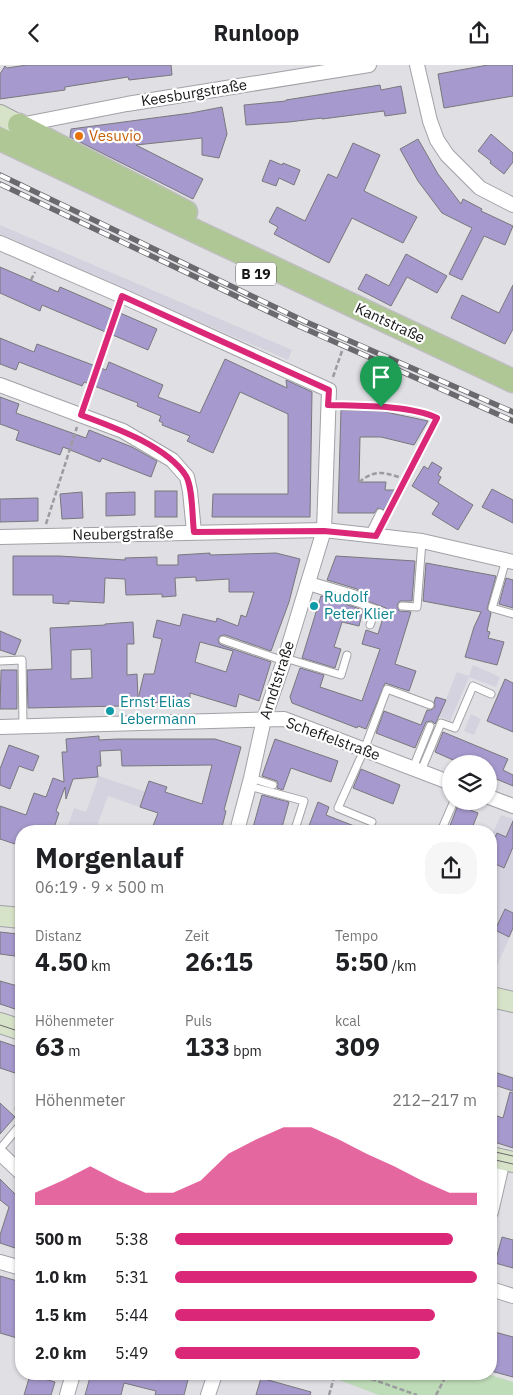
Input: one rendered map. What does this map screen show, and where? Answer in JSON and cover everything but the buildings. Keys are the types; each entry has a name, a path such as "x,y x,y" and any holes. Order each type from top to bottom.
{"main road":[{"path":"9,120 234,237 268,266"},
{"name":"B 19","path":"0,139 268,266"},
{"name":"B 19","path":"0,153 513,395"},
{"name":"Kantstraße","path":"268,266 513,381"}],"street":[{"name":"Keesburgstraße","path":"9,120 127,104 369,65"},
{"path":"417,65 430,121 437,140 447,155 480,188 513,205"},
{"path":"0,243 329,390 328,405"},
{"path":"0,385 122,431 172,459 187,477 194,532"},
{"name":"Arndtstraße","path":"239,825 264,719 285,659 324,531 328,405"},
{"name":"Neubergstraße","path":"0,537 324,531 422,541 510,561"},
{"name":"Scheffelstraße","path":"0,727 284,719 442,780"},
{"path":"497,800 513,806"},
{"path":"0,916 15,917"},
{"path":"497,998 513,1002"},
{"path":"0,1023 15,1028"},
{"path":"0,1153 15,1167"},
{"path":"497,1186 503,1160"},
{"path":"0,1262 15,1266"},
{"path":"497,1291 513,1296"},
{"path":"67,1395 71,1380"},
{"path":"208,1395 212,1380"}],"lane":[{"path":"369,535 380,513"},
{"path":"402,606 417,607 422,541"},
{"path":"510,561 492,608 513,614"},
{"path":"307,583 355,594"},
{"path":"307,583 376,609 370,625"},
{"path":"223,640 341,675 347,655"},
{"path":"0,661 22,660 23,726"},
{"path":"417,770 442,723 455,729 473,686 491,694"},
{"path":"372,822 338,808 364,750 387,689 430,705"},
{"path":"417,770 430,726"},
{"path":"250,782 273,785"},
{"path":"250,782 304,801 296,825"},
{"path":"444,825 450,810"},
{"path":"0,1149 15,1131"}],"path":[{"path":"43,535 81,415 122,296"},
{"path":"336,368 342,351"},
{"path":"328,405 381,407 429,414 437,418 388,511"},
{"path":"359,482 370,474 378,473 388,473 405,479"},
{"path":"329,1395 333,1380"},
{"path":"374,1380 417,1395"},
{"path":"436,1395 444,1380"}],"shaded area":[{"path":"0,225 292,350 288,360 0,236"},
{"path":"473,665 500,677 496,687 469,677 450,721 439,716 457,672 469,676"},
{"path":"471,714 481,719 474,735 464,731"},
{"path":"99,776 146,792 140,807 108,796 97,825 68,825 74,808 86,812"},
{"path":"501,815 513,819 513,930 497,965 497,825"}],"green space":[{"path":"497,1377 513,1382 513,1395 379,1395 339,1380 497,1380"}],"tram line":[{"path":"0,1025 15,1030"},
{"path":"497,1152 513,1156"},
{"path":"497,1160 513,1164"}],"railway":[{"path":"0,175 304,321 513,412"},
{"path":"0,184 301,327 513,421"}],"place":[{"name":"Vesuvio","path":"79,136"},
{"name":"Rudolf Peter Klier","path":"314,606"},
{"name":"Ernst Elias Lebermann","path":"110,711"}],"route":[{"path":"122,296 329,390 328,405 381,407 429,414 437,418 376,536 324,531 194,532 187,477 172,459 122,431 81,415 122,296"}]}
